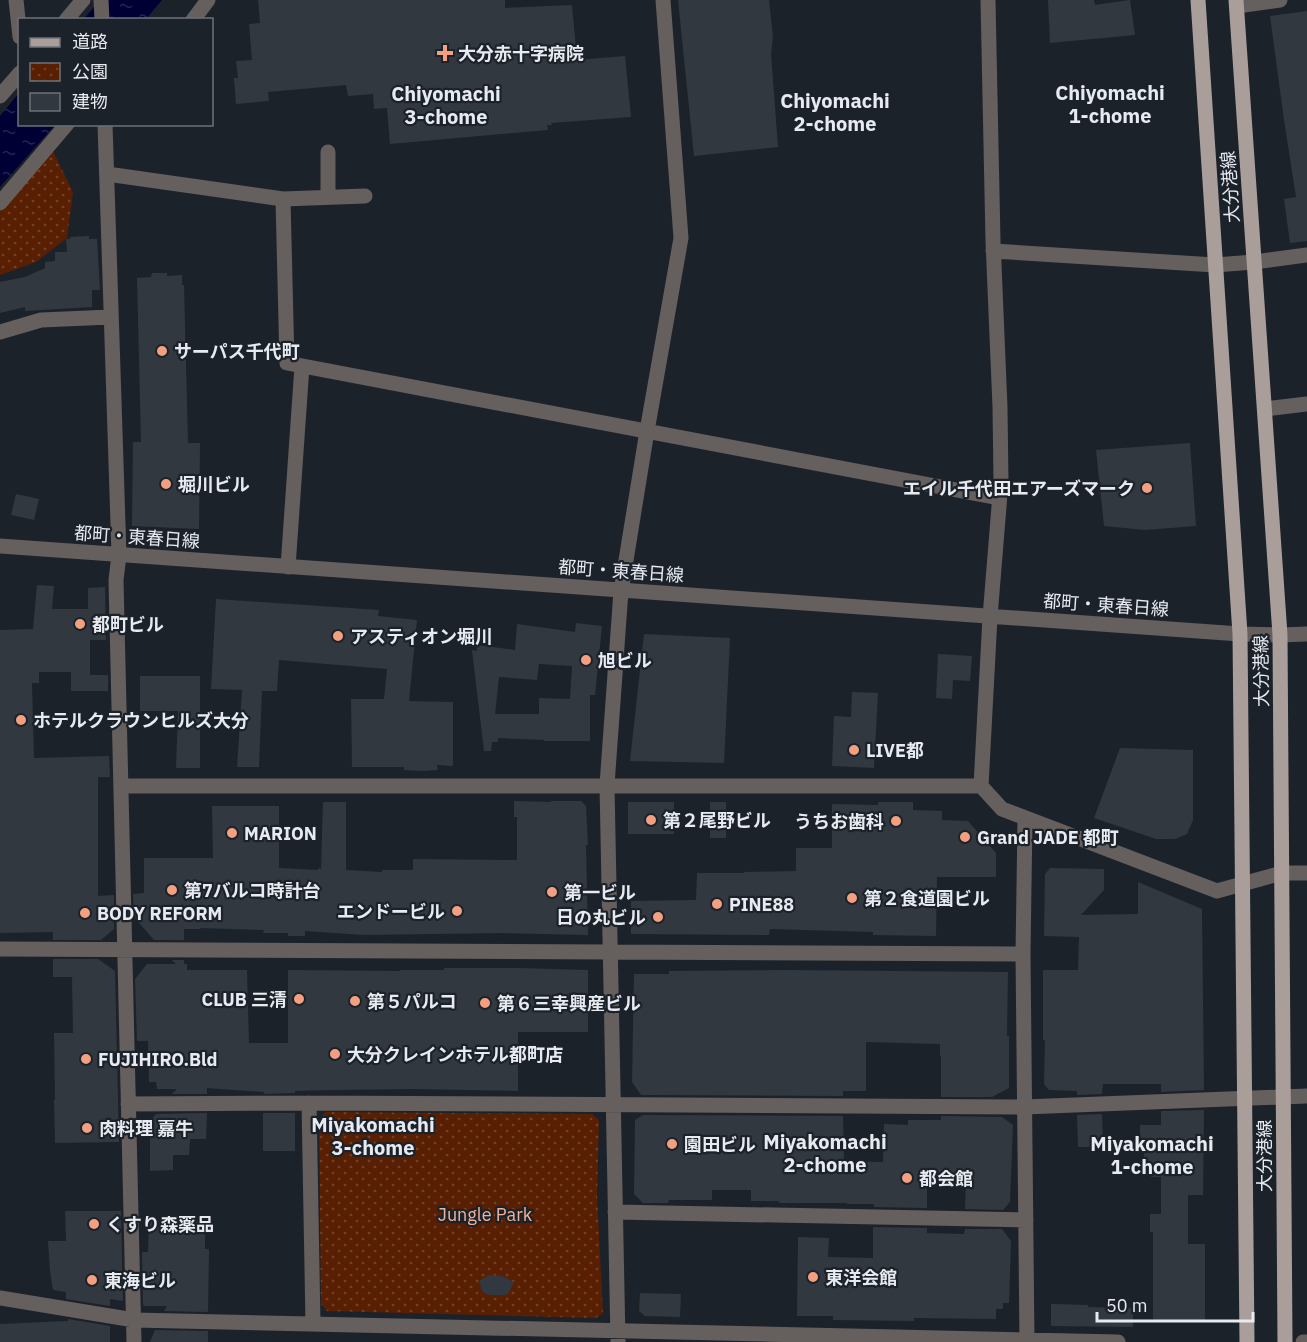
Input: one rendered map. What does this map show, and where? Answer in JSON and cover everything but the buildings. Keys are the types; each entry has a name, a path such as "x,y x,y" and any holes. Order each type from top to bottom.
{"main road":[{"name":"大分港線","path":"1198,0 1240,634 1247,1342"},
{"name":"大分港線","path":"1237,3 1280,635 1285,1342"}],"street":[{"path":"16,0 18,18"},
{"path":"68,18 83,0"},
{"path":"101,0 102,18"},
{"path":"195,18 208,0"},
{"path":"618,1336 607,785 621,591 681,238 663,0"},
{"path":"988,0 1001,482 990,616 981,786 1002,809 1217,891 1282,873 1307,873"},
{"path":"1237,3 1280,0"},
{"path":"0,96 18,75"},
{"path":"0,203 65,126"},
{"path":"108,128 107,174 119,555 116,580 134,1342"},
{"path":"328,152 328,197"},
{"path":"107,174 283,199 364,196"},
{"path":"283,199 287,363 999,498"},
{"path":"993,251 1215,265 1307,255"},
{"path":"0,332 41,320 111,317"},
{"path":"288,567 302,366"},
{"path":"1265,409 1307,404"},
{"name":"都町・東春日線","path":"0,546 1240,634 1307,634"},
{"path":"121,786 981,786"},
{"path":"1025,818 1023,954 1027,1341"},
{"path":"0,948 1023,954"},
{"path":"128,1104 1024,1107 1307,1096"},
{"path":"309,1103 313,1324"},
{"path":"615,1212 1026,1220"},
{"path":"0,1298 134,1320 313,1324 618,1336 1118,1342"}],"green space":[{"path":"51,147 73,192 67,238 36,262 0,275 0,208"},
{"name":"Jungle Park","path":"325,1112 592,1114 599,1120 597,1195 603,1313 596,1318 327,1311 321,1304 319,1120"}],"water":[{"path":"100,0 162,0 147,18 85,18"},
{"path":"18,94 18,126 54,126 0,187 0,116"}],"place":[{"name":"大分赤十字病院","path":"445,53"},
{"name":"サーパス千代町","path":"162,351"},
{"name":"堀川ビル","path":"166,484"},
{"name":"エイル千代田エアーズマーク","path":"1147,488"},
{"name":"都町ビル","path":"80,624"},
{"name":"アスティオン堀川","path":"338,636"},
{"name":"旭ビル","path":"586,660"},
{"name":"ホテルクラウンヒルズ大分","path":"21,720"},
{"name":"LIVE都","path":"854,750"},
{"name":"第２尾野ビル","path":"651,820"},
{"name":"うちお歯科","path":"896,821"},
{"name":"MARION","path":"232,833"},
{"name":"Grand JADE 都町","path":"965,837"},
{"name":"第7バルコ時計台","path":"172,890"},
{"name":"第一ビル","path":"552,892"},
{"name":"第２食道園ビル","path":"852,898"},
{"name":"PINE88","path":"717,904"},
{"name":"エンドービル","path":"457,911"},
{"name":"BODY REFORM","path":"85,913"},
{"name":"日の丸ビル","path":"658,917"},
{"name":"CLUB 三清","path":"299,999"},
{"name":"第５パルコ","path":"355,1001"},
{"name":"第６三幸興産ビル","path":"485,1003"},
{"name":"大分クレインホテル都町店","path":"335,1054"},
{"name":"FUJIHIRO.Bld","path":"86,1059"},
{"name":"肉料理 嘉牛","path":"87,1128"},
{"name":"園田ビル","path":"672,1144"},
{"name":"都会館","path":"907,1178"},
{"name":"くすり森薬品","path":"94,1224"},
{"name":"東洋会館","path":"813,1277"},
{"name":"東海ビル","path":"92,1280"}],"district":[{"name":"Chiyomachi 3-chome","path":"446,104"},
{"name":"Chiyomachi 1-chome","path":"1110,104"},
{"name":"Chiyomachi 2-chome","path":"835,112"},
{"name":"Miyakomachi 3-chome","path":"373,1136"},
{"name":"Miyakomachi 2-chome","path":"825,1152"},
{"name":"Miyakomachi 1-chome","path":"1152,1154"}]}
